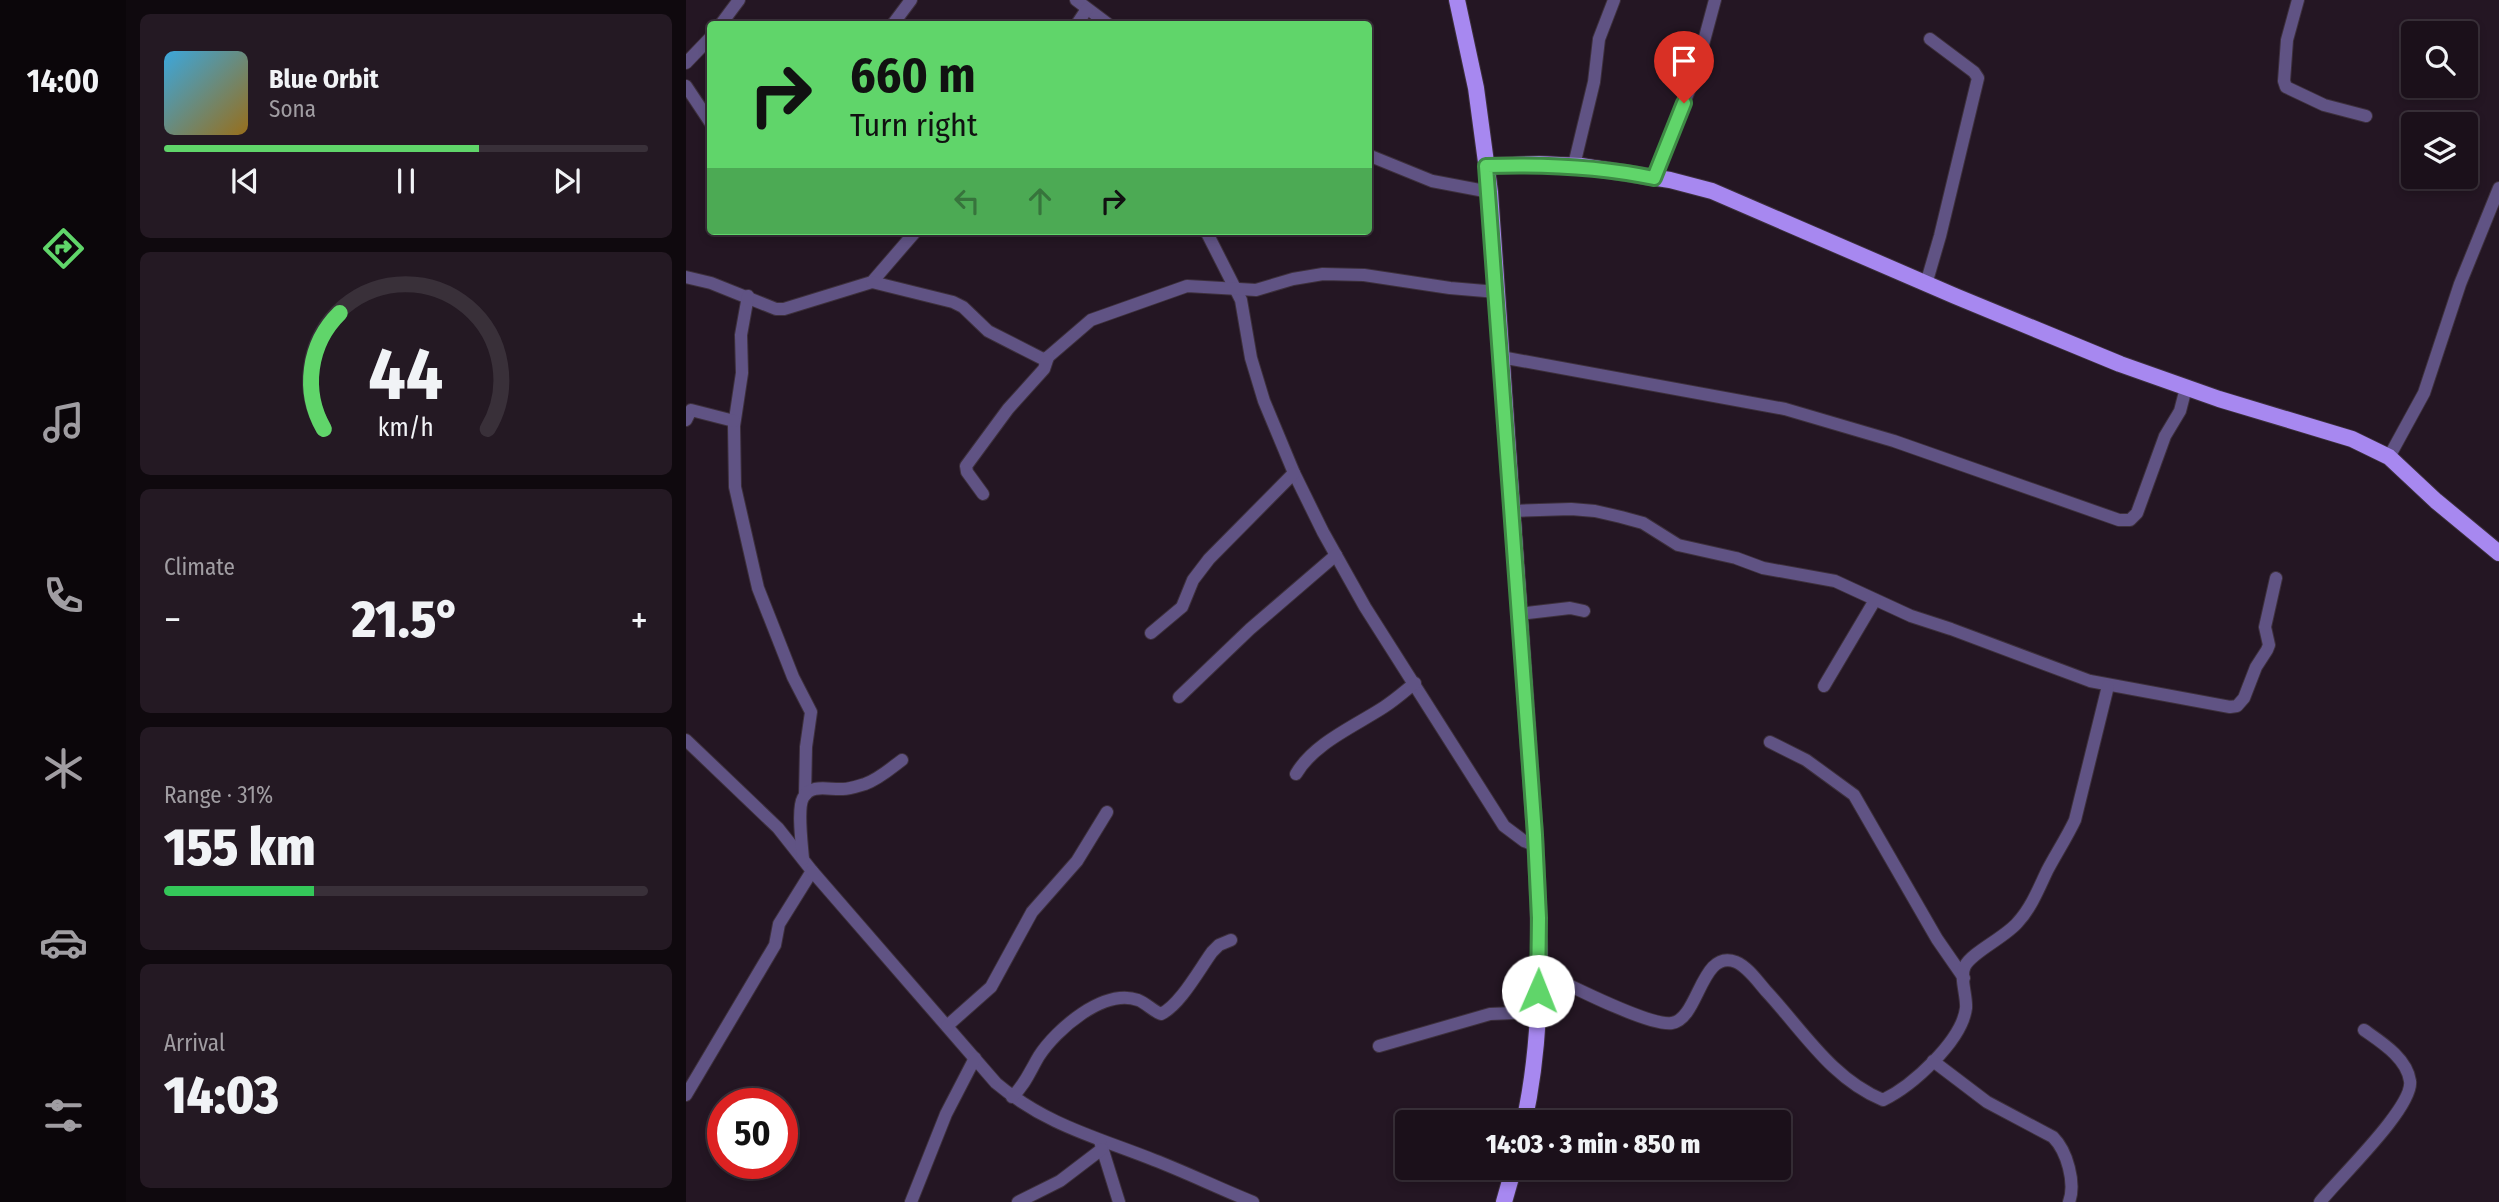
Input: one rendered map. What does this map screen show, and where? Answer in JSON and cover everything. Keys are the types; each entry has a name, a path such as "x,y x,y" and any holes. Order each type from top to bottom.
{"main road":[{"path":"1457,0 1476,89 1490,192 1535,845 1539,918 1538,1012 1527,1110"},
{"path":"1486,166 1574,165 1654,178 1712,191 1744,203 1926,284 2120,364 2186,388 2352,439 2389,457 2436,501 2499,553"},
{"path":"1504,1202 1510,1180"}],"street":[{"path":"723,21 739,0"},
{"path":"895,21 911,0"},
{"path":"1574,165 1594,82 1599,39 1614,0"},
{"path":"1654,178 1694,78 1714,0"},
{"path":"2298,0 2287,40 2284,81 2286,88 2324,105 2366,116"},
{"path":"1078,21 1084,4 1104,21"},
{"path":"1926,284 1978,79 1974,72 1930,39"},
{"path":"686,63 707,41"},
{"path":"686,86 707,118"},
{"path":"1372,157 1432,181 1490,192"},
{"path":"2389,457 2424,393 2460,284 2499,188"},
{"path":"872,282 913,235"},
{"path":"1208,235 1241,300 1251,358 1264,401 1294,473 1336,555 1365,607 1504,826 1524,841 1535,845"},
{"path":"686,277 748,296 768,306 784,309 872,282 953,302 963,307 988,331 1043,359 1091,320 1187,286 1256,290 1293,279 1323,274 1497,292"},
{"path":"748,296 741,335 741,373 734,421 735,487 758,589 780,646 811,712 806,747 805,795"},
{"path":"983,494 967,472 966,466 1008,409 1044,369 1048,357"},
{"path":"1501,357 1785,409 1894,441 2119,520 2130,520 2137,513 2165,436 2180,411 2186,388"},
{"path":"686,420 691,410 734,421"},
{"path":"1151,633 1182,607 1193,580 1204,565 1294,473"},
{"path":"1512,511 1595,511 1643,523 1678,545 1736,558 1763,568 1835,581 1911,616 2108,686 2230,707 2237,706 2244,698 2256,667 2269,645 2264,633 2276,578"},
{"path":"1179,697 1250,629 1336,555"},
{"path":"1824,686 1875,600"},
{"path":"1519,614 1570,608 1584,611"},
{"path":"1296,774 1303,762 1315,752 1386,706 1415,683"},
{"path":"1538,970 1634,1014 1672,1024 1682,1019 1690,1009 1699,986 1716,965 1728,960 1739,963 1834,1070 1866,1093 1883,1100 1898,1093 1954,1040 1961,1027 1967,998 1963,971 1971,958 2016,925 2023,916 2076,820 2108,686"},
{"path":"686,740 778,828 996,1083 1012,1097 1101,1145 1154,1160 1253,1202"},
{"path":"1770,741 1806,760 1854,795 1937,939 1964,978"},
{"path":"803,859 801,801 805,795 818,788 845,789 863,785 877,779 902,760"},
{"path":"947,1026 991,987 1032,912 1077,861 1107,812"},
{"path":"686,1095 775,945 779,924 812,871"},
{"path":"1012,1097 1028,1078 1052,1040 1087,1010 1101,1003 1128,999 1138,1000 1161,1014 1165,1013 1212,952 1219,945 1231,940"},
{"path":"1379,1046 1490,1014 1538,1012"},
{"path":"2320,1202 2392,1121 2407,1098 2411,1082 2404,1067 2386,1046 2364,1030"},
{"path":"911,1202 946,1114 975,1058"},
{"path":"1933,1061 1987,1102 2053,1137 2062,1146 2068,1170 2071,1195 2069,1202"},
{"path":"1018,1202 1060,1181 1101,1145"},
{"path":"1101,1145 1119,1202"}],"route":[{"path":"1538,991 1539,918 1535,835 1486,166 1581,166 1654,178 1684,103"}]}
